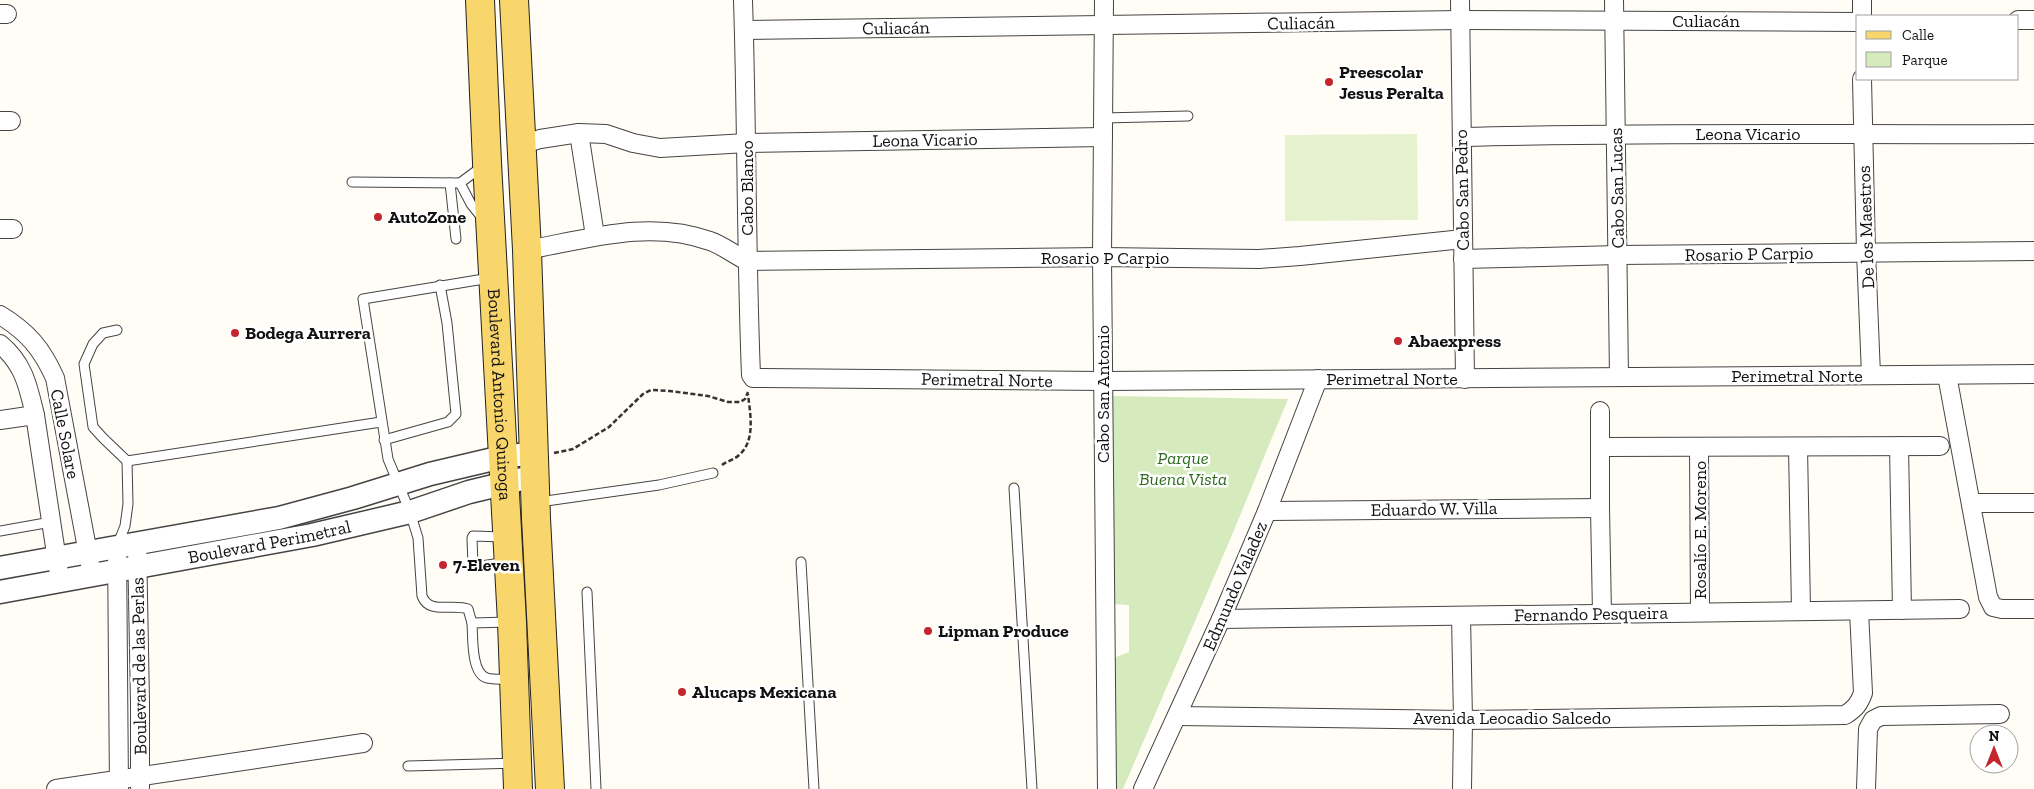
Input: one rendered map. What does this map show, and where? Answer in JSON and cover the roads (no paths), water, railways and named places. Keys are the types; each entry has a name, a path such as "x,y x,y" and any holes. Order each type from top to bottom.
{"main road":[{"name":"Boulevard Antonio Quiroga","path":"480,0 512,622 517,776"},
{"name":"Boulevard Antonio Quiroga","path":"514,0 527,250 535,477 550,789"}],"street":[{"name":"Cabo Blanco","path":"744,0 747,261 751,375"},
{"name":"Cabo San Antonio","path":"1104,0 1102,257 1107,789"},
{"name":"Cabo San Pedro","path":"1460,0 1464,379"},
{"name":"Cabo San Lucas","path":"1614,0 1619,376"},
{"path":"1862,0 1862,15"},
{"name":"Culiacán","path":"744,30 1460,20 1856,22"},
{"path":"2019,20 2034,20"},
{"name":"De los Maestros","path":"1862,80 1871,375"},
{"name":"Leona Vicario","path":"521,145 540,139 579,133 606,134 633,143 660,148 747,143 1103,137"},
{"path":"579,133 595,236"},
{"name":"Leona Vicario","path":"1462,137 1615,133 2034,134"},
{"path":"527,250 595,236 640,231 670,232 711,241 747,261"},
{"name":"Rosario P Carpio","path":"747,261 1102,257 1281,258 1463,239"},
{"name":"Rosario P Carpio","path":"1463,259 1618,255 2034,251"},
{"name":"Calle Solare","path":"0,314 16,324 28,335 48,363 55,378 92,574"},
{"name":"Calle Solare","path":"0,344 12,354 24,373 27,416 43,461 60,580"},
{"path":"24,373 48,363"},
{"name":"Perimetral Norte","path":"751,375 753,378 1104,381 2034,374"},
{"path":"1947,375 1988,597 1993,607 2002,609 2034,609"},
{"name":"Edmundo Valadez","path":"1143,789 1178,716 1268,511 1318,379"},
{"path":"1600,411 1602,614"},
{"path":"0,420 27,416"},
{"path":"1899,446 1902,610"},
{"path":"1600,447 1940,446"},
{"path":"1798,447 1801,610"},
{"name":"Rosalío E. Moreno","path":"1699,448 1700,612"},
{"path":"43,461 70,456"},
{"name":"Boulevard Perimetral","path":"0,568 88,552 126,538 228,528 279,518 430,474 503,470 535,477"},
{"name":"Boulevard Perimetral","path":"0,592 312,535 410,512 469,492 503,470"},
{"path":"1971,503 2034,503"},
{"name":"Eduardo W. Villa","path":"1268,511 1600,508"},
{"name":"Boulevard de las Perlas","path":"126,538 127,568 140,703 140,783"},
{"name":"Boulevard de las Perlas","path":"119,784 119,702 127,568"},
{"name":"Fernando Pesqueira","path":"1221,619 1960,609"},
{"name":"Avenida Leocadio Salcedo","path":"1178,716 1463,720 1845,715 1855,709 1863,694 1859,611"},
{"path":"1461,616 1462,789"},
{"path":"119,702 140,703"},
{"path":"1866,789 1868,729 1873,720 1881,716 2000,714"},
{"path":"56,789 140,783 363,743"}],"lane":[{"path":"1103,118 1188,116"},
{"path":"352,182 460,184 487,163"},
{"path":"450,183 456,239"},
{"path":"460,184 471,204 491,230"},
{"path":"493,278 364,298 384,440 388,459 410,512 418,538 424,603 429,607 463,607 468,609 472,623 476,666 480,675 487,678 513,678"},
{"path":"384,440 448,422 456,414 447,323 440,286"},
{"path":"117,330 103,333 93,344 84,364 93,426 127,461 128,504 126,538"},
{"path":"127,461 381,422"},
{"path":"535,477 659,485 713,473"},
{"path":"1014,488 1032,789"},
{"path":"0,531 51,522"},
{"path":"801,562 814,789"},
{"path":"587,592 596,789"},
{"path":"472,623 512,622"},
{"path":"408,766 517,776"}],"place":[{"name":"Preescolar Jesus Peralta","path":"1329,82"},
{"name":"AutoZone","path":"378,217"},
{"name":"Bodega Aurrera","path":"235,333"},
{"name":"Abaexpress","path":"1398,341"},
{"name":"7-Eleven","path":"443,565"},
{"name":"Lipman Produce","path":"928,631"},
{"name":"Alucaps Mexicana","path":"682,692"}],"park label":[{"name":"Parque Buena Vista","path":"1183,468"}]}
